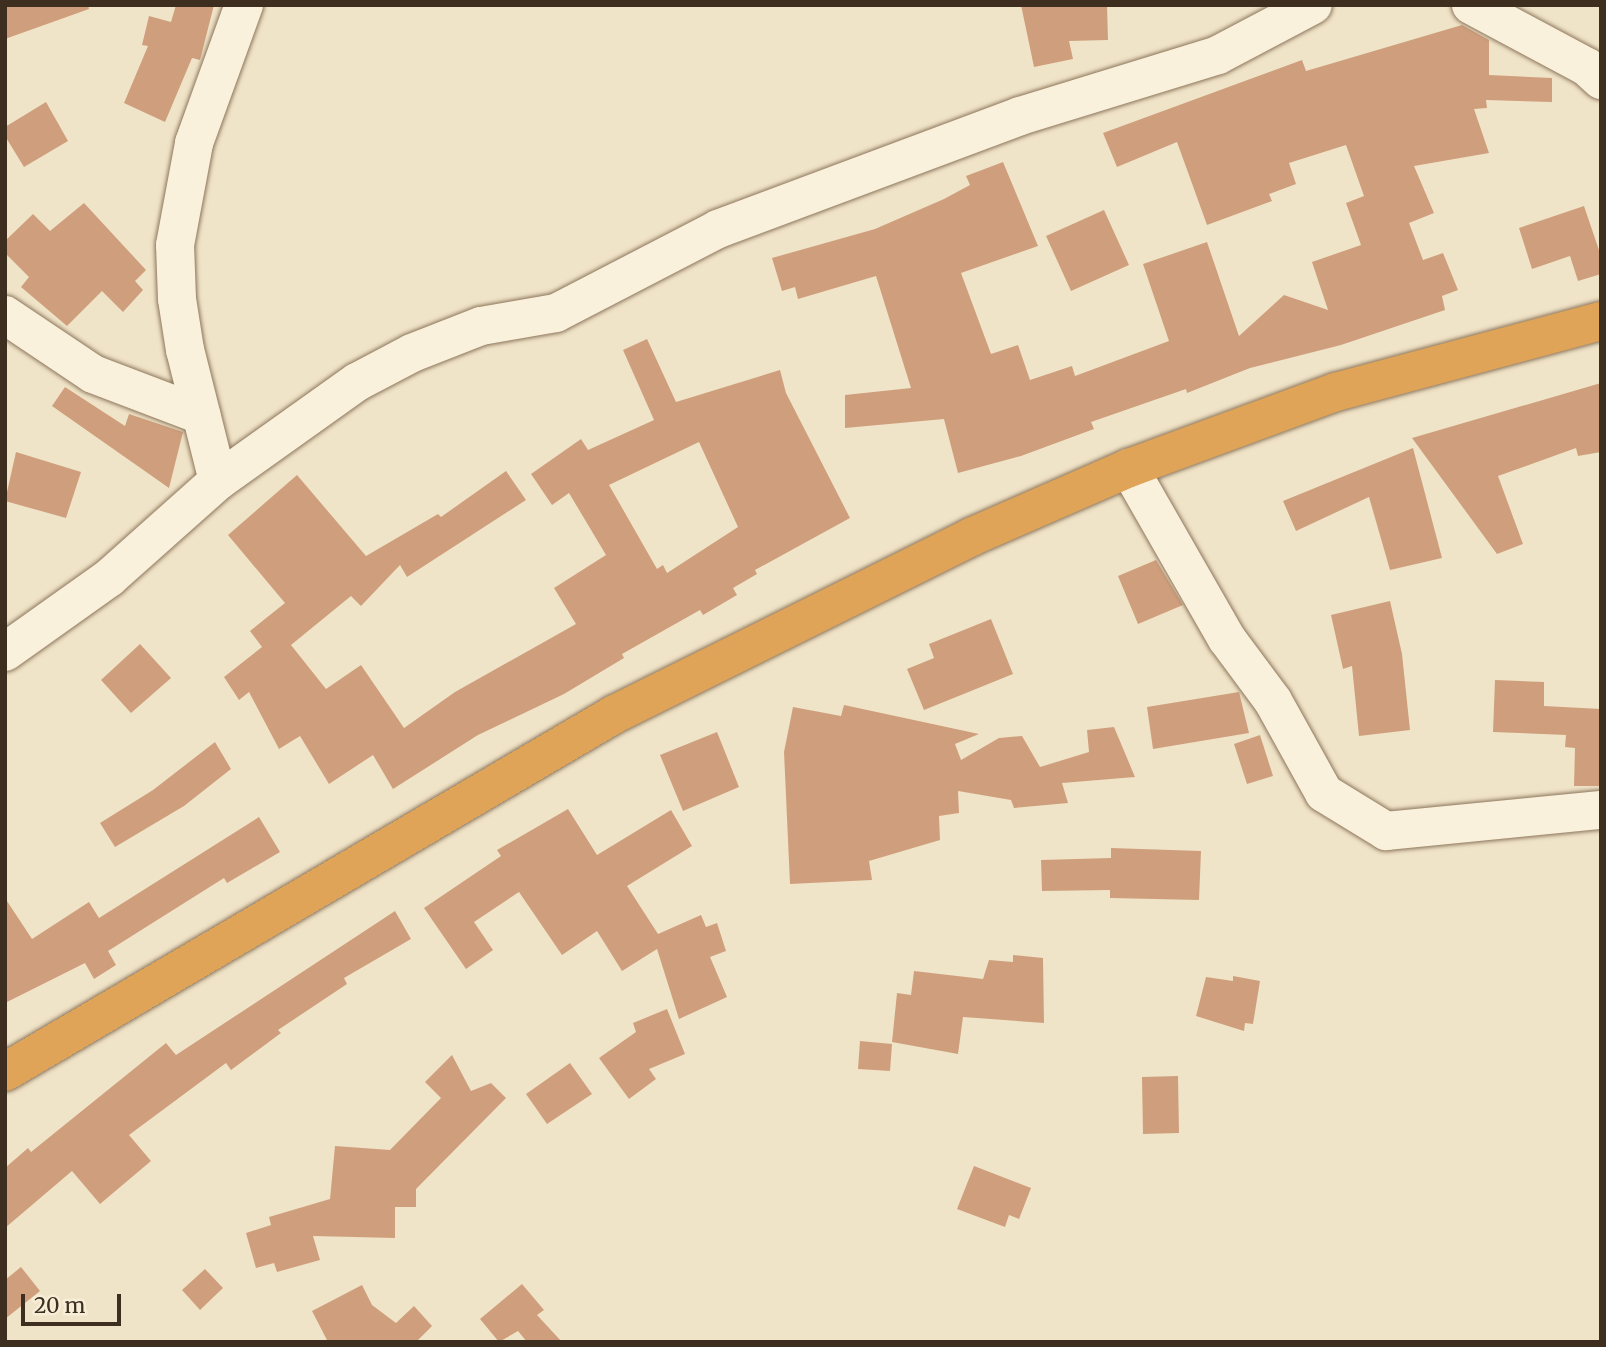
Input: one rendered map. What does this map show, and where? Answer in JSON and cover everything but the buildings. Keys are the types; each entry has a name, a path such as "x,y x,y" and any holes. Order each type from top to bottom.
{"highway":[{"path":"5,1072 615,715 971,537 1129,468 1336,392 1601,321"}],"street":[{"path":"218,481 177,299 175,245 194,143 244,5"},
{"path":"5,652 109,578 218,481 357,382 412,353 481,326 556,313 718,229 1020,116 1218,55 1313,5"},
{"path":"1471,5 1587,67 1601,80"},
{"path":"5,316 93,373 201,415"},
{"path":"1129,468 1227,639 1273,701 1324,793 1386,831 1601,810"}]}
